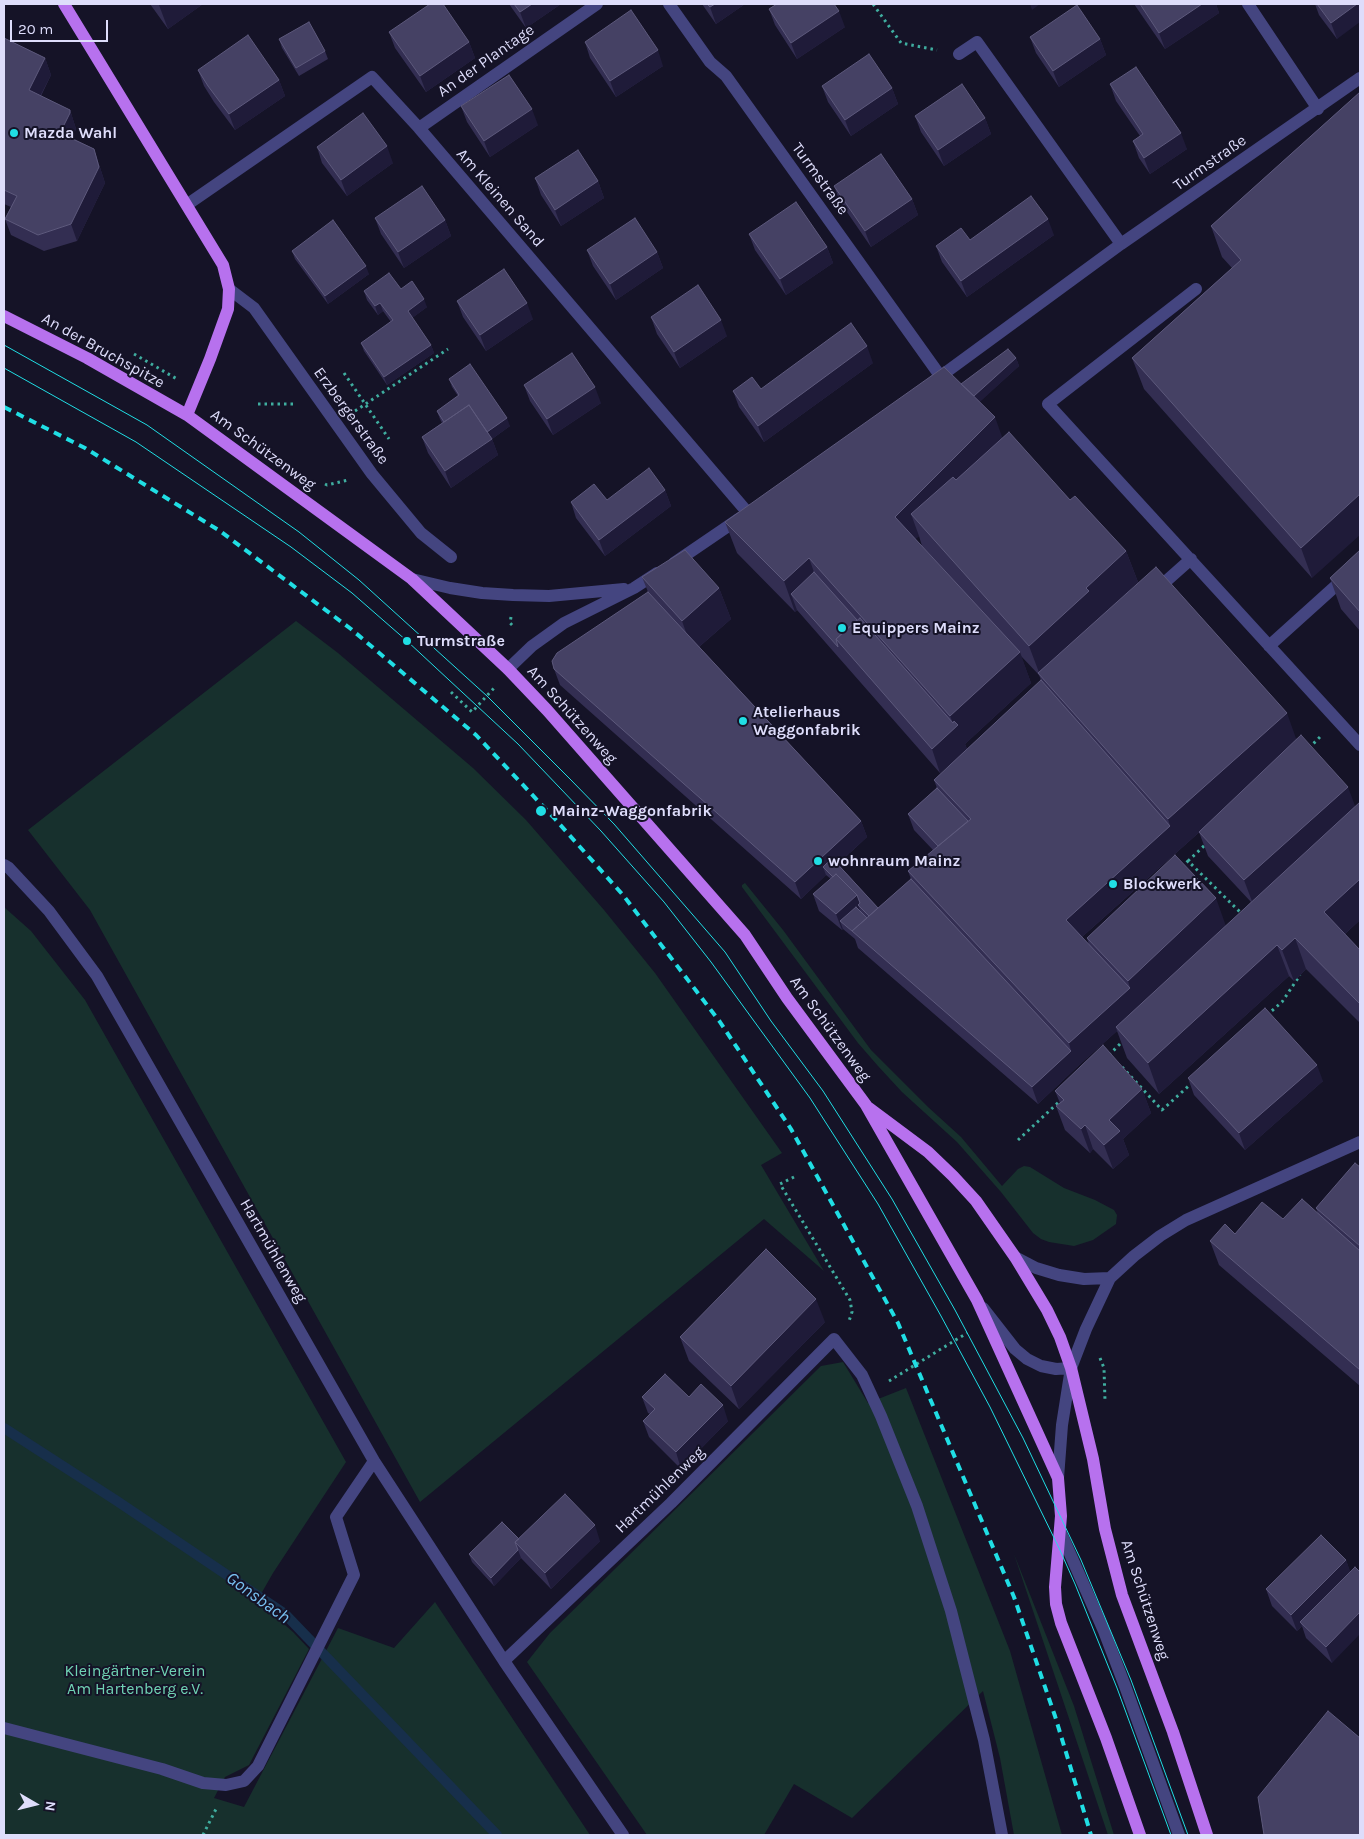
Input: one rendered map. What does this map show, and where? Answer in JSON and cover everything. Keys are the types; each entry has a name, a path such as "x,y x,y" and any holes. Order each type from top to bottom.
{"main road":[{"path":"64,4 188,204 223,265 229,289 228,309 187,416"},
{"name":"An der Bruchspitze","path":"4,316 87,358 187,416"},
{"name":"Am Schützenweg","path":"187,416 412,579 508,669 554,718 745,935 787,998 866,1105 977,1300 1058,1478 1061,1498 1055,1587 1056,1604 1061,1623 1106,1738 1140,1835"},
{"name":"Am Schützenweg","path":"866,1105 928,1152 954,1176 976,1201 1015,1257 1047,1310 1060,1337 1071,1368 1093,1459 1105,1529 1122,1595 1173,1732 1207,1835"}],"street":[{"name":"An der Plantage","path":"419,128 596,4"},
{"name":"Turmstraße","path":"669,4 710,62 726,76 941,376"},
{"path":"1248,4 1318,109"},
{"path":"959,54 977,42 1122,244"},
{"name":"Am Kleinen Sand","path":"188,204 372,76 752,510 634,588"},
{"name":"Turmstraße","path":"925,388 1122,244 1360,78"},
{"name":"Erzbergerstraße","path":"229,289 254,308 372,474 421,533 451,557"},
{"path":"1196,289 1048,404 1360,746"},
{"path":"1147,598 1190,559"},
{"path":"1269,646 1360,564"},
{"path":"412,579 474,592 513,595 549,596 634,588"},
{"path":"508,669 532,646 564,623 634,588"},
{"name":"Hartmühlenweg","path":"4,865 49,911 97,976 374,1461 504,1661 623,1835"},
{"path":"1071,1368 1086,1329 1110,1278 1147,1246 1186,1220 1360,1142"},
{"path":"1015,1257 1036,1268 1059,1275 1084,1279 1110,1278"},
{"name":"Am Schützenweg","path":"977,1300 1015,1349 1027,1359 1048,1368 1071,1368 1062,1425 1058,1478"},
{"name":"Hartmühlenweg","path":"504,1661 671,1503 834,1339 862,1375 881,1416 917,1506 951,1611 984,1740 1002,1835"},
{"path":"4,1728 162,1770 203,1783 226,1785 244,1781 258,1766 354,1575 336,1517 374,1461"},
{"name":"Am Schützenweg","path":"1060,1531 1100,1622 1179,1835"}],"path":[{"path":"873,4 901,43 959,54"},
{"path":"355,411 448,349"},
{"path":"134,354 197,391"},
{"path":"344,373 389,439"},
{"path":"319,480 327,485 372,474"},
{"path":"451,692 472,712 494,687"},
{"path":"1302,754 1338,721"},
{"path":"1176,873 1210,841"},
{"path":"1188,861 1244,916"},
{"path":"1261,1021 1282,1002 1300,975"},
{"path":"1104,1060 1131,1034"},
{"path":"1110,1053 1162,1110 1197,1078"},
{"path":"1018,1140 1064,1097"},
{"path":"794,1177 780,1184 850,1300 852,1312 849,1321"},
{"path":"884,1378 887,1382 968,1332"},
{"path":"1100,1357 1104,1368 1104,1403"},
{"path":"203,1835 226,1785"}],"green space":[{"path":"296,621 338,653 473,768 526,820 604,910 655,973 782,1153 761,1165 824,1271 764,1219 420,1502 90,910 28,830"},
{"path":"745,883 783,930 871,1050 961,1137 1002,1186 1018,1169 1024,1166 1030,1167 1064,1188 1095,1200 1114,1210 1117,1215 1116,1224 1093,1240 1074,1246 1049,1242 1033,1233 1001,1192 957,1142 902,1092 858,1043 742,887"},
{"name":"Kleingärtner-Verein Am Hartenberg e.V.","path":"4,907 31,931 85,1000 346,1462 273,1573 257,1601 293,1632 309,1649 249,1765 225,1777 214,1798 244,1807 338,1628 394,1648 435,1602 590,1835 4,1835"},
{"path":"843,1362 868,1403 906,1388 1010,1651 1062,1835 1014,1835 1000,1758 983,1691 852,1818 794,1784 764,1835 647,1835 527,1662 550,1633 821,1366"},
{"path":"1014,1554 1074,1706 1114,1835 1108,1835"}],"building":[{"path":"430,4 443,4 469,42 420,76 389,32"},
{"path":"514,4 532,4 520,12"},
{"path":"777,4 834,4 839,11 791,43 769,9"},
{"path":"1140,4 1202,4 1159,33"},
{"path":"1317,4 1357,4 1331,23"},
{"path":"1077,5 1100,39 1053,71 1030,37"},
{"path":"631,10 658,50 610,81 585,42"},
{"path":"309,22 325,51 296,68 279,39"},
{"path":"248,35 279,80 229,114 198,70"},
{"path":"4,38 45,58 29,90 70,110 60,133 94,149 99,167 71,224 38,235 5,219 17,196 4,190"},
{"path":"869,54 892,88 845,120 822,86"},
{"path":"1136,67 1181,133 1144,158 1133,141 1143,134 1110,84"},
{"path":"509,75 532,109 484,141 461,106"},
{"path":"962,84 985,118 938,150 915,116"},
{"path":"1360,92 1360,494 1301,548 1132,358 1241,260 1211,226"},
{"path":"363,113 387,146 341,180 317,147"},
{"path":"578,150 598,181 555,210 535,178"},
{"path":"881,154 912,199 865,231 834,186"},
{"path":"422,186 445,220 398,252 375,218"},
{"path":"1031,196 1048,219 961,281 936,246 961,228 970,240"},
{"path":"796,202 827,247 780,279 749,234"},
{"path":"635,218 657,252 610,284 587,250"},
{"path":"333,220 366,266 325,296 292,251"},
{"path":"504,269 527,303 480,335 457,301"},
{"path":"389,273 401,289 412,281 424,299 408,311 431,345 384,377 361,343 393,320 380,303 375,306 364,291"},
{"path":"698,285 721,320 674,352 651,317"},
{"path":"851,323 867,346 758,426 733,391 752,377 761,389"},
{"path":"1008,349 1016,358 974,396 961,384"},
{"path":"572,353 595,387 547,419 524,385"},
{"path":"470,364 507,418 487,432 469,405 444,422 437,411 459,395 449,379"},
{"path":"944,367 995,417 895,517 1020,652 950,716 809,558 784,581 725,522"},
{"path":"469,405 492,439 445,471 422,437"},
{"path":"1009,432 1070,500 1075,496 1126,551 1086,588 1089,591 1029,646 911,514 953,477 956,480"},
{"path":"649,468 665,490 599,540 571,502 594,484 607,500"},
{"path":"685,550 719,588 682,621 642,577"},
{"path":"1360,550 1360,612 1330,578"},
{"path":"1156,567 1287,713 1168,819 1038,673"},
{"path":"814,572 857,620 836,639 838,647 791,594"},
{"path":"648,592 861,821 795,882 554,669 552,661 557,653"},
{"path":"860,618 953,723 954,721 958,725 932,749 836,639"},
{"path":"1041,680 1170,826 1066,920 1130,988 1069,1043 908,871 971,819 934,780"},
{"path":"1301,735 1348,787 1244,880 1199,832"},
{"path":"937,788 968,821 938,846 908,814"},
{"path":"1360,802 1360,879 1324,912 1360,950 1360,1004 1295,938 1282,950 1277,945 1148,1063 1116,1027"},
{"path":"1175,855 1216,898 1128,981 1087,938"},
{"path":"832,858 878,908 869,916 858,905 860,903 857,895 836,874 833,877 823,867"},
{"path":"836,874 857,895 836,914 813,894"},
{"path":"911,879 1071,1051 1032,1087 852,931"},
{"path":"856,907 867,918 852,931 840,921"},
{"path":"1265,1008 1317,1065 1239,1133 1188,1078"},
{"path":"1103,1045 1142,1089 1109,1120 1120,1131 1104,1145 1085,1125 1081,1129 1056,1106 1064,1100 1055,1091"},
{"path":"1355,1163 1360,1167 1360,1246 1316,1208"},
{"path":"1302,1199 1360,1251 1360,1370 1210,1241 1225,1224 1235,1234 1262,1202 1283,1219"},
{"path":"766,1249 816,1299 731,1386 680,1337"},
{"path":"665,1374 689,1397 701,1384 723,1405 676,1452 643,1421 655,1409 642,1397"},
{"path":"565,1494 595,1525 545,1573 515,1542"},
{"path":"502,1522 519,1539 515,1542 518,1550 491,1578 469,1554"},
{"path":"1321,1535 1346,1560 1291,1615 1266,1589"},
{"path":"1355,1567 1360,1572 1360,1612 1326,1647 1300,1622"},
{"path":"1328,1711 1360,1738 1360,1835 1264,1835 1258,1797"}],"waterway":[{"name":"Gonsbach","path":"4,1428 285,1614 497,1835"}],"tram line":[{"path":"4,345 147,425 299,532 359,580 487,696 570,779 614,824 725,952 771,1021 823,1091 892,1199 955,1310 1023,1438 1081,1560 1131,1680 1188,1835"},
{"path":"4,368 136,442 291,547 352,593 407,641 518,744 601,831 664,902 711,962 810,1098 878,1204 941,1316 990,1407 1075,1584 1117,1688 1171,1835"}],"railway":[{"path":"4,407 85,448 220,531 351,629 476,735 623,895 720,1022 791,1129 898,1323 1014,1597 1055,1716 1091,1835"}],"place":[{"name":"Mazda Wahl","path":"14,133"},
{"name":"Equippers Mainz","path":"842,628"},
{"name":"Turmstraße","path":"407,641"},
{"name":"Atelierhaus Waggonfabrik","path":"743,721"},
{"name":"Mainz-Waggonfabrik","path":"541,811"},
{"name":"wohnraum Mainz","path":"818,861"},
{"name":"Blockwerk","path":"1113,884"}]}
